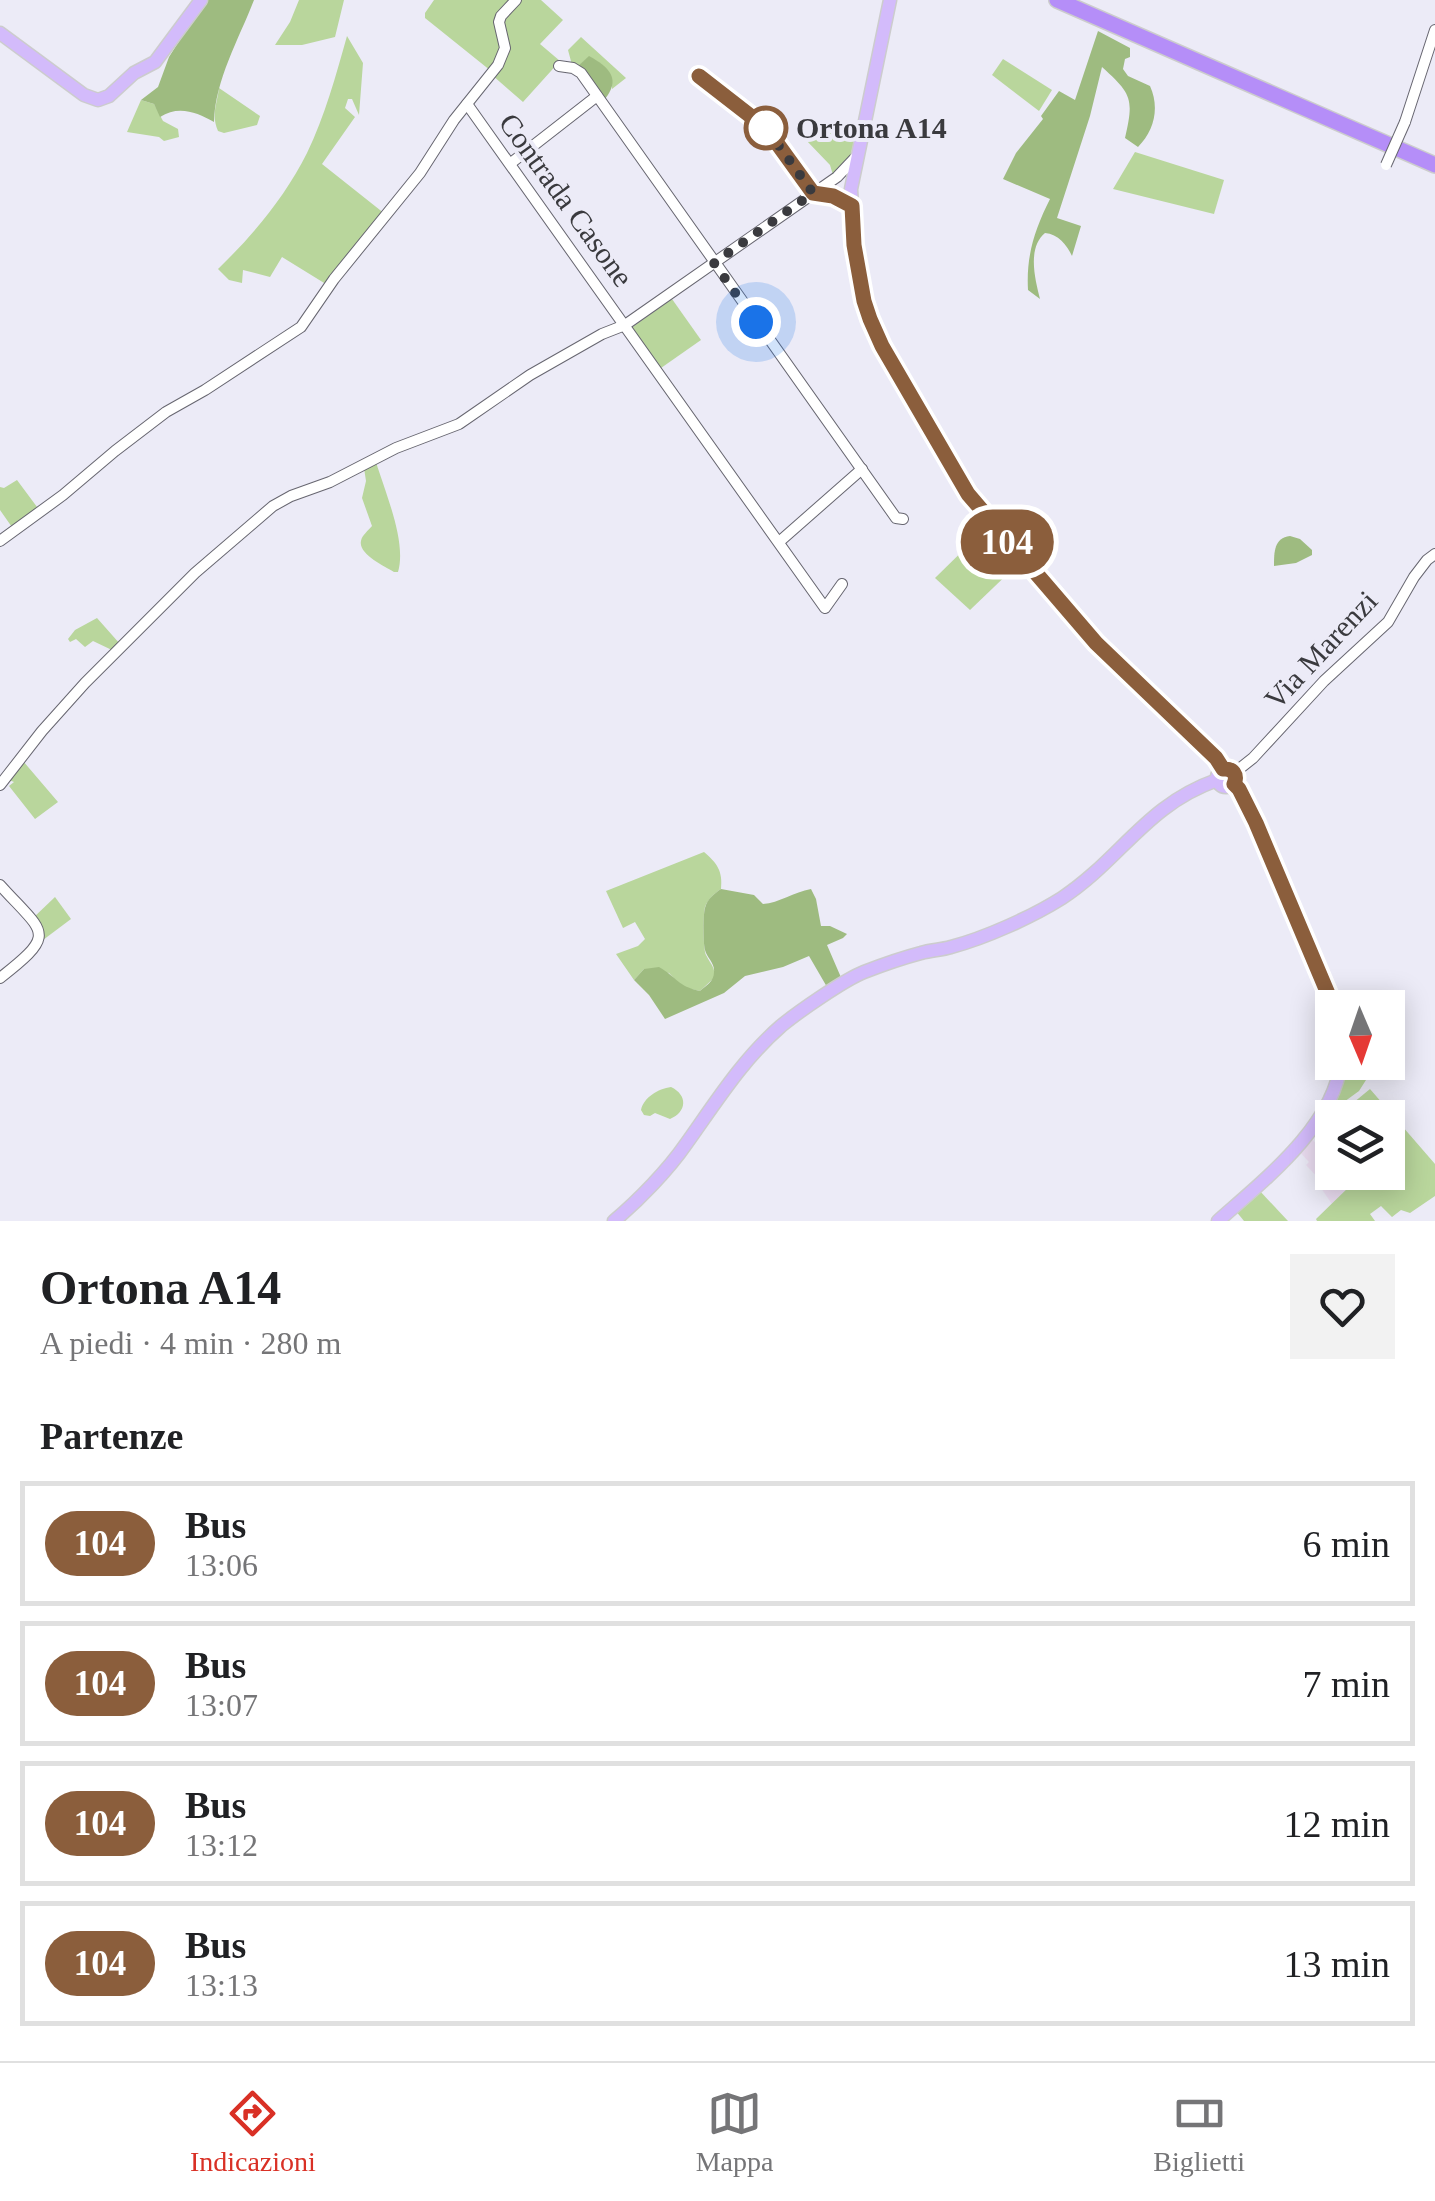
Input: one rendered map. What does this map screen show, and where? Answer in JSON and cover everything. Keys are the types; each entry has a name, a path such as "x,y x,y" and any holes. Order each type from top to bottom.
{"highway":[{"path":"1057,0 1435,165"},
{"path":"1079,0 1435,156"}],"main road":[{"path":"0,33 84,96 98,100 109,96 161,56 201,0"},
{"path":"890,0 851,190 854,245 870,319 968,494 1096,643 1216,758 1239,789 1326,990"},
{"path":"614,1221 630,1216 745,1062 784,1023 859,974 920,953 954,947 1044,909 1092,875 1170,802 1227,776"},
{"path":"1218,1221 1301,1143 1318,1122 1338,1080"}],"street":[{"path":"0,541 166,412 205,390 310,317 334,279 420,173 504,56 506,48 498,22 516,0"},
{"path":"1386,165 1405,122 1435,30"},
{"path":"560,66 581,73 896,518 902,519"},
{"path":"699,76 766,128 813,193 833,196 852,206"},
{"path":"510,163 597,96"},
{"name":"Contrada Casone","path":"467,104 825,608 842,584"},
{"path":"0,785 84,683 196,573 273,506 396,448 459,424 530,375 624,324 828,183 856,156"},
{"path":"828,183 851,190"},
{"path":"833,196 851,190"},
{"path":"779,542 862,469"},
{"name":"Via Marenzi","path":"1227,776 1253,758 1324,681 1388,622 1414,577 1435,554"},
{"path":"0,884 40,934 35,949 0,978"}],"shaded area":[{"path":"1311,1138 1315,1143 1315,1175 1306,1165 1309,1162 1298,1150"},
{"path":"1322,1190 1346,1190 1332,1204"}],"green space":[{"path":"205,0 254,0 223,75 214,122 187,111 160,117 154,104 141,100 158,87 169,57"},
{"path":"299,0 344,0 335,37 302,45 275,45"},
{"path":"434,0 511,0 495,17 502,43 491,71 425,18"},
{"path":"519,0 541,0 563,20 540,44 560,61 523,102 492,75 502,63 500,22"},
{"path":"1098,31 1130,48 1123,69 1128,76 1150,86 1154,119 1138,147 1125,138 1128,98 1102,67 1057,218 1081,226 1072,256 1054,235 1045,233 1039,239 1034,264 1040,299 1028,290 1028,265 1050,199 1003,179 1059,91 1075,100"},
{"path":"347,36 363,63 359,115 352,99 348,99 345,108 355,117 322,164 385,214 329,286 282,257 270,277 243,270 242,283 229,280 218,269 267,215 307,153 325,110"},
{"path":"581,37 626,78 612,89 609,73 589,57 577,67 572,65 568,50"},
{"path":"589,56 611,74 612,86 604,100 577,67"},
{"path":"1003,59 1052,90 1039,111 992,75"},
{"path":"219,88 260,116 257,125 218,131 215,115"},
{"path":"141,100 154,104 163,121 178,129 179,137 164,141 127,132"},
{"path":"823,121 843,130 852,123 858,127 850,157 833,175 830,165 806,140"},
{"path":"1135,152 1224,180 1214,214 1113,189"},
{"path":"672,299 701,340 661,368 631,328"},
{"path":"376,462 400,546 398,572 373,559 361,546 372,526 362,498 364,468"},
{"path":"17,480 40,511 14,530 0,510 0,487"},
{"path":"987,527 1017,565 970,610 935,578"},
{"path":"1290,536 1300,539 1312,555 1296,563 1274,566 1278,543"},
{"path":"97,618 120,644 114,651 93,641 85,647 76,639 68,639 75,630"},
{"path":"23,761 58,802 35,819 9,786"},
{"path":"704,852 716,864 721,877 721,889 708,901 704,917 705,951 715,977 700,991 682,987 669,973 644,969 634,980 616,954 638,946 645,939 635,922 623,928 606,891"},
{"path":"721,889 754,895 763,904 811,889 821,926 847,934 827,945 843,982 827,987 809,956 745,976 724,993 665,1019 634,980 644,969 659,967 692,989 700,991 710,983 714,969 704,946 704,911 709,899"},
{"path":"55,897 71,919 43,940 32,919"},
{"path":"1343,1080 1366,1080 1347,1100 1337,1100"},
{"path":"671,1087 683,1099 680,1112 670,1119 655,1113 644,1115 641,1110 648,1098"},
{"path":"1370,1089 1380,1100 1357,1100"},
{"path":"1405,1129 1435,1164 1435,1196 1410,1213 1401,1210 1392,1217 1381,1206 1370,1214 1375,1221 1316,1219 1346,1190 1405,1190"},
{"path":"1258,1189 1288,1221 1244,1221 1235,1210"}],"bus line":[{"name":"104","path":"699,76 766,128 813,193 833,196 852,206 854,245 870,319 954,472 1007,542 1096,643 1223,769 1234,773 1234,784 1256,823 1326,990"}],"place":[{"name":"Ortona A14","path":"766,128"}],"route":[{"path":"756,322 714,263 813,193 766,128"}]}
